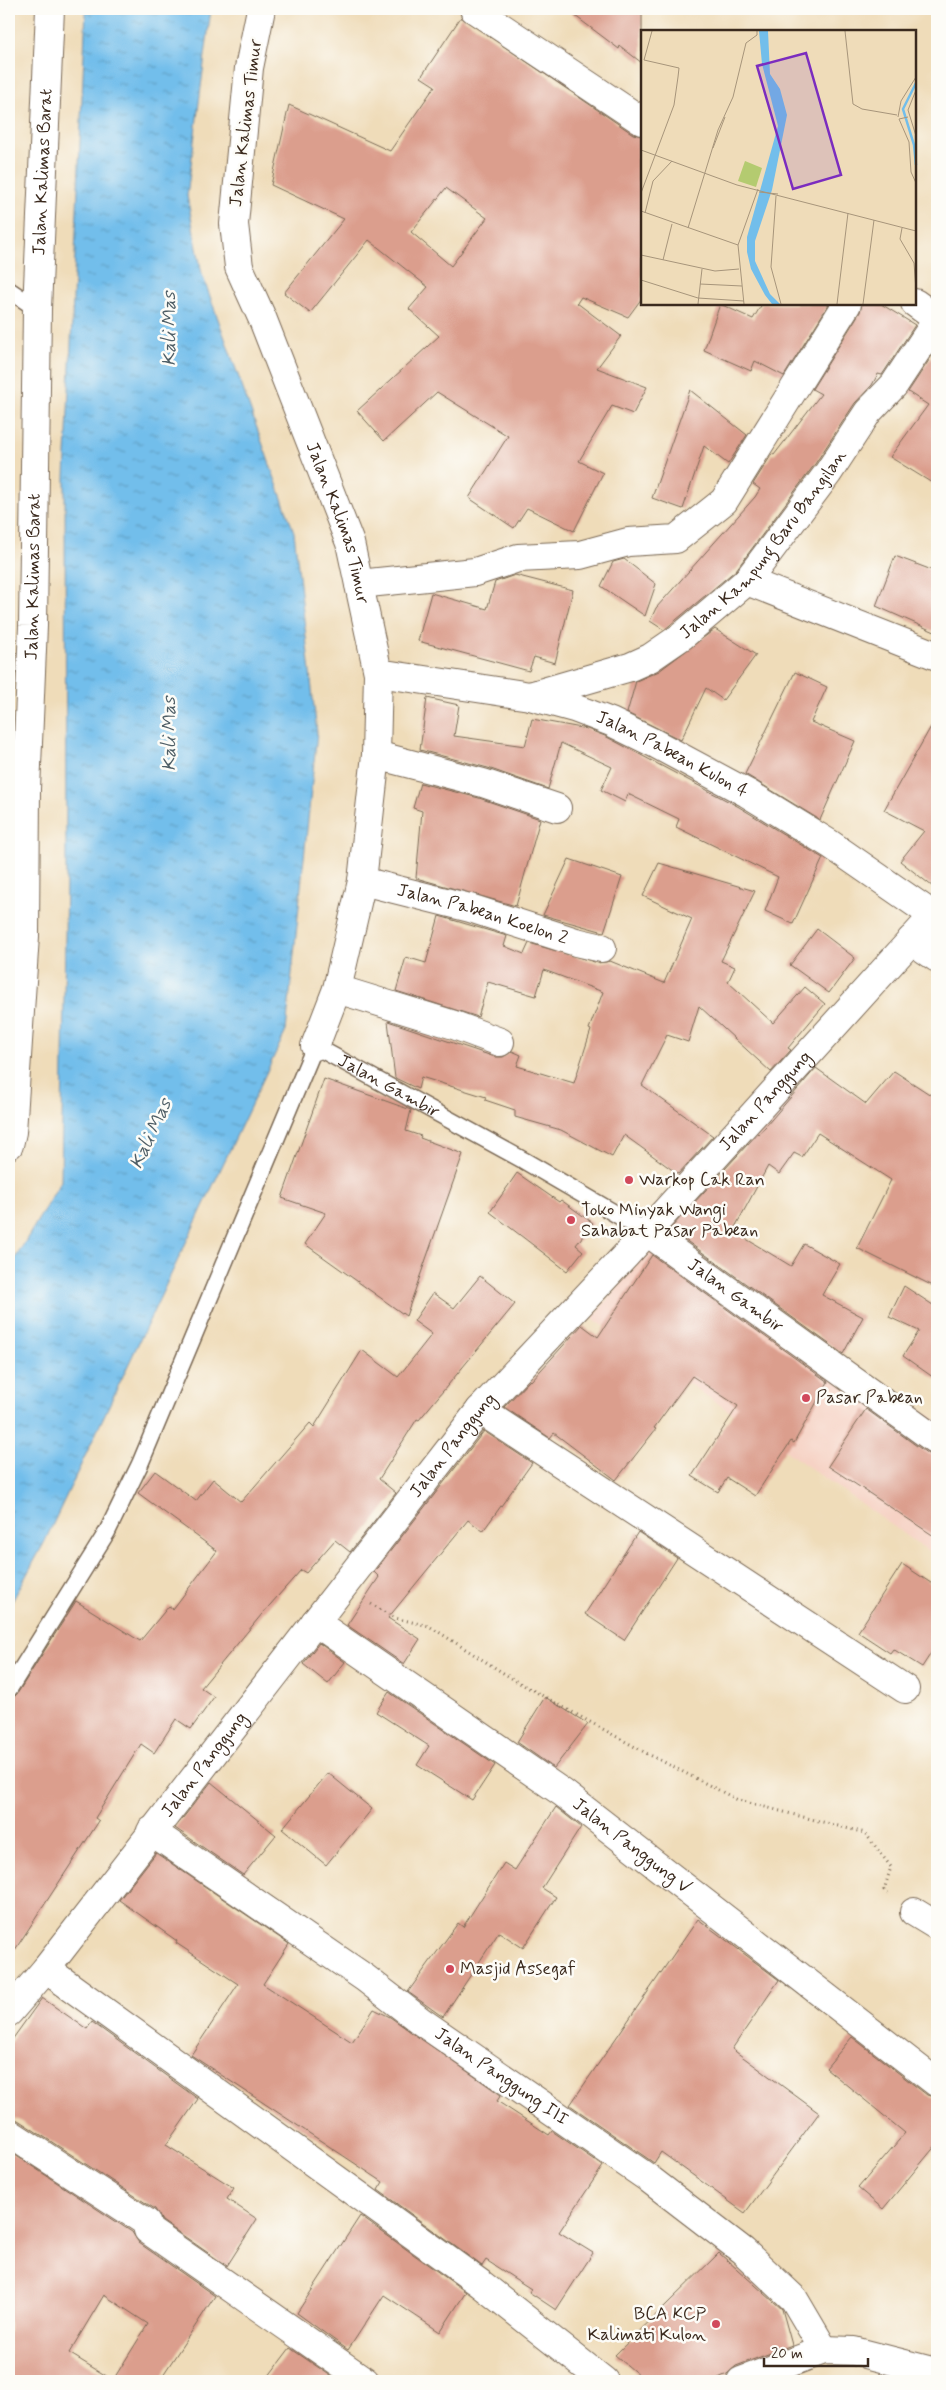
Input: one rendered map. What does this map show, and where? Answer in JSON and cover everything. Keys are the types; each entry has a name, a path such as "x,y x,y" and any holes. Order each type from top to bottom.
{"street":[{"name":"Jalan Kalimas Barat","path":"9,1145 12,1132 26,936 17,792 33,626 37,309 50,9"},
{"name":"Jalan Kalimas Timur","path":"261,9 249,68 234,224 239,267 263,320 350,543 378,673 376,755 362,881 337,989 315,1046"},
{"path":"474,9 641,120"},
{"path":"916,304 937,319"},
{"path":"359,584 475,572 518,558 580,555 628,542 676,539 724,501 846,305"},
{"name":"Jalan Kampung Baru Bangilan","path":"530,696 630,667 650,658 682,636 747,581 828,473 868,412 894,385 937,319"},
{"path":"747,581 937,656"},
{"name":"Jalan Pabean Kulon 4","path":"378,673 530,696 574,708 611,722 747,793 830,844 936,914"},
{"path":"376,755 482,782 557,808"},
{"name":"Jalan Pabean Koelon 2","path":"362,881 470,908 576,942 602,948"},
{"name":"Jalan Panggung","path":"9,2012 46,1969 151,1831 480,1410 647,1232 936,914"},
{"path":"912,940 937,958"},
{"path":"337,989 454,1025 500,1042"},
{"name":"Jalan Gambir","path":"647,1232 937,1441"},
{"path":"480,1410 904,1688"},
{"name":"Jalan Panggung V","path":"315,1622 563,1793 937,2083"},
{"name":"Jalan Panggung III","path":"151,1831 365,1978 422,2022 648,2178 772,2276 794,2299 824,2350"},
{"path":"914,1912 937,1926"},
{"path":"46,1969 481,2284 604,2381"},
{"path":"9,2133 146,2222 148,2230 365,2381"},
{"path":"741,2381 824,2350 854,2351 932,2371 937,2375"}],"lane":[{"path":"9,290 37,309"},
{"path":"9,1689 108,1532 140,1464 315,1046"},
{"name":"Jalan Gambir","path":"315,1046 523,1160 647,1232"}],"path":[{"path":"342,1587 395,1618 429,1626 525,1686 646,1754 738,1800 865,1833 891,1867 884,1890 914,1912"}],"shaded area":[{"name":"Pasar Pabean","path":"652,1245 937,1420 937,1557 726,1409 592,1318"}],"water":[{"name":"Kali Mas","path":"86,9 211,9 187,196 202,274 294,532 317,733 286,1031 44,1543 9,1607 9,1269 61,1181 66,876 65,477"}],"building":[{"path":"566,9 642,9 641,62 620,46 619,49"},
{"path":"461,17 633,134 641,136 641,299 628,317 581,297 577,303 621,336 597,368 647,387 633,414 612,406 579,461 603,473 574,531 527,508 514,528 469,498 508,436 437,392 384,441 357,411 439,336 409,309 428,287 369,240 310,313 284,293 344,219 271,185 289,105 390,151 435,86 421,77","holes":["446,188 487,218 451,266 411,232"]},
{"path":"720,305 753,319 761,305 828,305 784,376 755,361 751,371 704,350"},
{"path":"862,305 883,305 915,325 882,375 878,374 872,385 855,403 815,464 736,570 664,630 650,621 656,608 755,497 760,489 753,484 772,454 774,455 821,394 812,389 860,312"},
{"path":"937,348 937,486 890,457 928,405 908,392"},
{"path":"690,390 747,435 728,464 704,446 683,509 652,498"},
{"path":"895,556 937,572 937,633 876,606"},
{"path":"624,559 656,584 645,616 601,586 613,562"},
{"path":"515,575 573,590 555,663 534,657 529,671 418,641 431,593 487,609 495,582"},
{"path":"715,629 756,655 723,700 706,688 681,740 627,713 636,681 659,671"},
{"path":"795,672 827,687 811,722 855,741 820,820 745,774"},
{"path":"427,698 459,705 454,736 525,746 532,719 587,729 605,736 739,807 823,858 793,924 765,911 778,877 676,827 679,819 628,794 625,802 601,790 612,767 561,743 548,789 488,768 420,750"},
{"path":"937,716 937,890 900,861 924,831 884,810"},
{"path":"420,783 479,798 540,819 516,906 416,878 422,811 413,808"},
{"path":"569,859 622,877 604,932 543,915"},
{"path":"659,863 755,891 721,961 735,967 728,982 773,1023 805,987 825,1004 788,1048 791,1050 771,1072 699,1006 688,1042 667,1035 642,1085 713,1136 678,1174 624,1135 612,1157 561,1130 515,1117 515,1110 485,1100 486,1097 421,1077 418,1089 395,1078 388,1021 495,1057 503,1057 512,1051 521,1055 517,1066 574,1083 591,1030 589,1029 603,992 544,970 536,996 488,982 478,1017 396,991 406,957 426,963 439,916 507,936 504,946 524,954 529,943 598,963 610,961 664,983 692,919 643,896"},
{"path":"817,929 855,958 829,993 790,965"},
{"path":"816,1068 866,1104 894,1071 937,1099 937,1288 857,1248 891,1180 818,1133 802,1157 794,1153 779,1174 768,1166 733,1231 791,1266 804,1244 840,1264 822,1295 863,1317 843,1354 670,1229 759,1134"},
{"path":"324,1079 411,1110 406,1131 463,1154 406,1316 305,1244 326,1213 282,1198"},
{"path":"517,1173 559,1202 561,1200 593,1223 576,1245 583,1251 567,1271 490,1212"},
{"path":"652,1255 828,1382 794,1443 791,1441 755,1496 727,1478 718,1492 692,1476 738,1406 692,1376 654,1428 656,1429 616,1480 554,1433 550,1438 504,1407 531,1381 582,1325 598,1337"},
{"path":"480,1276 515,1304 419,1420 417,1419 379,1479 396,1493 350,1552 335,1540 306,1573 301,1570 262,1614 201,1688 214,1697 191,1729 176,1719 154,1753 141,1744 95,1818 99,1821 9,1959 9,1702 17,1694 76,1601 140,1641 169,1606 173,1609 217,1551 138,1493 155,1471 196,1501 213,1479 241,1502 310,1423 314,1427 362,1350 398,1377 432,1334 414,1321 433,1293 454,1308"},
{"path":"904,1286 936,1307 937,1305 937,1380 903,1356 919,1331 889,1317"},
{"path":"866,1409 928,1454 937,1456 937,1538 828,1466"},
{"path":"484,1431 532,1463 483,1531 468,1520 388,1618 420,1639 404,1664 347,1625 379,1577 374,1572"},
{"path":"638,1532 677,1558 624,1640 585,1614"},
{"path":"902,1564 937,1587 937,1644 922,1667 893,1649 890,1653 858,1632"},
{"path":"319,1643 345,1662 328,1684 303,1664"},
{"path":"389,1692 495,1765 472,1800 417,1765 429,1746 376,1712"},
{"path":"545,1697 588,1724 554,1768 517,1742"},
{"path":"328,1773 372,1809 326,1865 282,1829"},
{"path":"211,1782 276,1835 243,1875 175,1828"},
{"path":"556,1807 581,1827 542,1888 556,1897 523,1948 499,1932 443,2017 408,1992 458,1923 463,1927 504,1863 515,1870"},
{"path":"156,1853 289,1944 263,1984 352,2042 374,2009 390,2017 501,2095 497,2101 549,2135 552,2131 603,2166 559,2232 593,2253 556,2310 529,2292 531,2289 486,2260 482,2266 378,2190 383,2182 191,2055 238,1984 176,1943 177,1941 119,1900"},
{"path":"698,1919 779,1980 732,2049 819,2113 745,2213 661,2152 654,2163 570,2105"},
{"path":"42,1998 87,2029 92,2022 198,2099 166,2145 234,2188 227,2199 257,2219 227,2266 162,2221 155,2209 18,2120 9,2118 9,2044"},
{"path":"852,2037 927,2095 937,2098 937,2144 883,2209 858,2188 905,2133 826,2068"},
{"path":"9,2151 132,2232 139,2243 215,2296 159,2381 9,2381","holes":["104,2295 148,2324 113,2380 69,2353"]},
{"path":"360,2216 466,2292 440,2332 384,2295 348,2350 297,2313"},
{"name":"BCA KCP Kalimati Kulon","path":"719,2253 782,2309 792,2345 736,2366 727,2374 712,2381 646,2381 615,2355"},
{"path":"290,2348 331,2376 328,2381 265,2381"}],"place":[{"name":"Warkop Cak Ran","path":"629,1180"},
{"name":"Toko Minyak Wangi Sahabat Pasar Pabean","path":"571,1220"},
{"name":"Pasar Pabean","path":"806,1398"},
{"name":"Masjid Assegaf","path":"450,1969"},
{"name":"BCA KCP Kalimati Kulon","path":"716,2324"}]}
